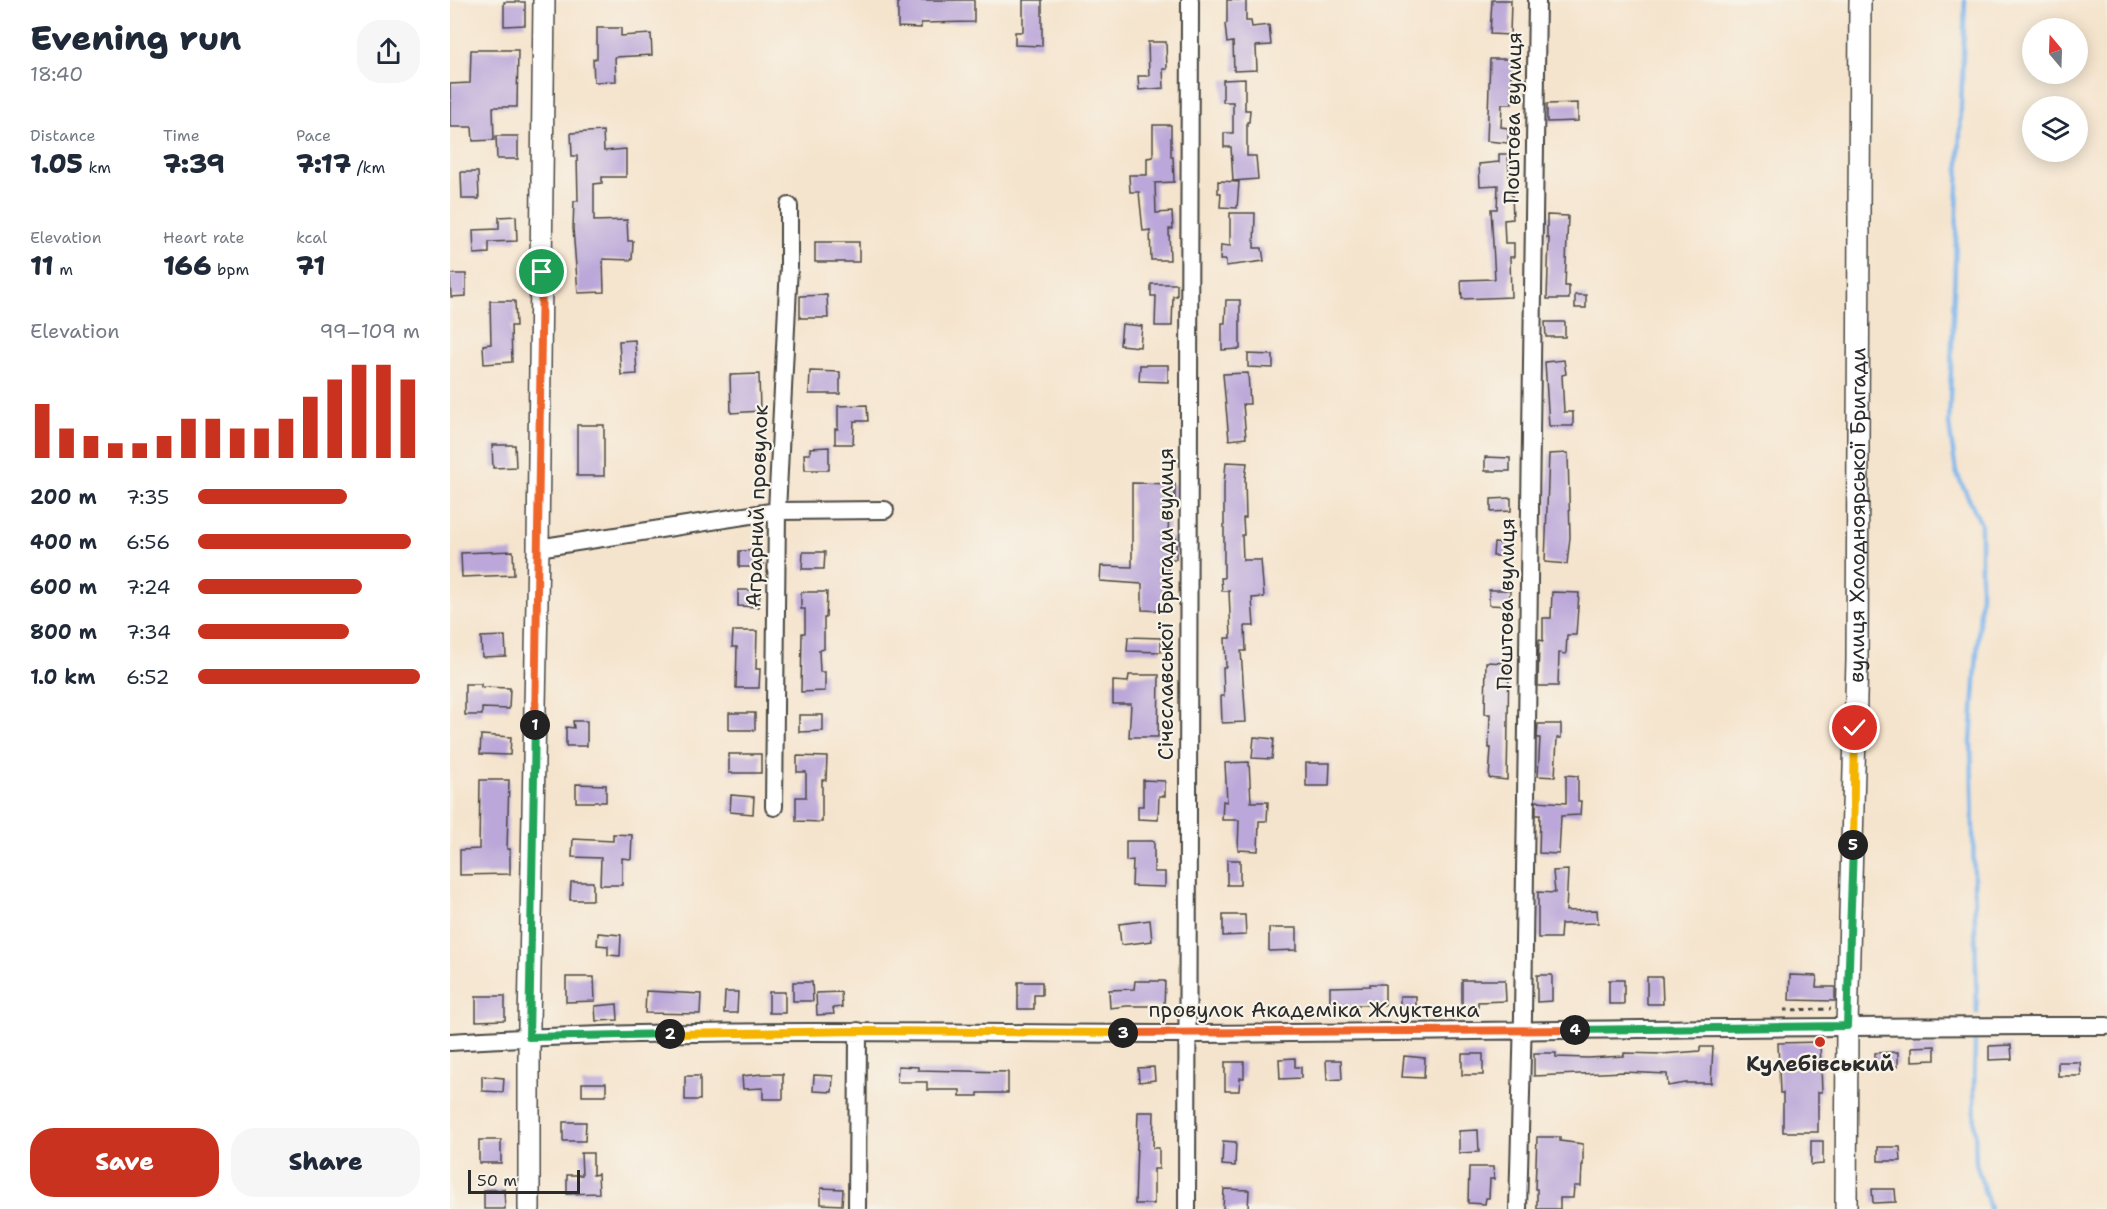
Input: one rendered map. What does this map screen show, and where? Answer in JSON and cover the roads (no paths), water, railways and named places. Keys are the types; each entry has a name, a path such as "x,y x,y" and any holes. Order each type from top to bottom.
{"street":[{"path":"529,1209 529,1037 538,548 544,0"},
{"name":"Січеславської Бригади вулиця","path":"1187,1209 1190,0"},
{"name":"Поштова вулиця","path":"1518,1209 1537,0"},
{"name":"вулиця Холодноярської Бригади","path":"1846,1209 1847,1026 1857,648 1860,0"},
{"name":"Аграрний провулок","path":"774,807 777,510 789,266 789,206"},
{"path":"538,548 777,510 885,510"},
{"name":"провулок Академіка Жлуктенка","path":"450,1042 529,1037 858,1031 1188,1034 1847,1026 2107,1026"},
{"path":"857,1209 858,1031"}],"waterway":[{"path":"1965,0 1949,424 1956,472 1981,524 1981,594 1971,741 1977,1013"},
{"path":"1975,1041 1976,1163 1990,1209"}],"place":[{"name":"Кулебівський","path":"1820,1042"}]}
